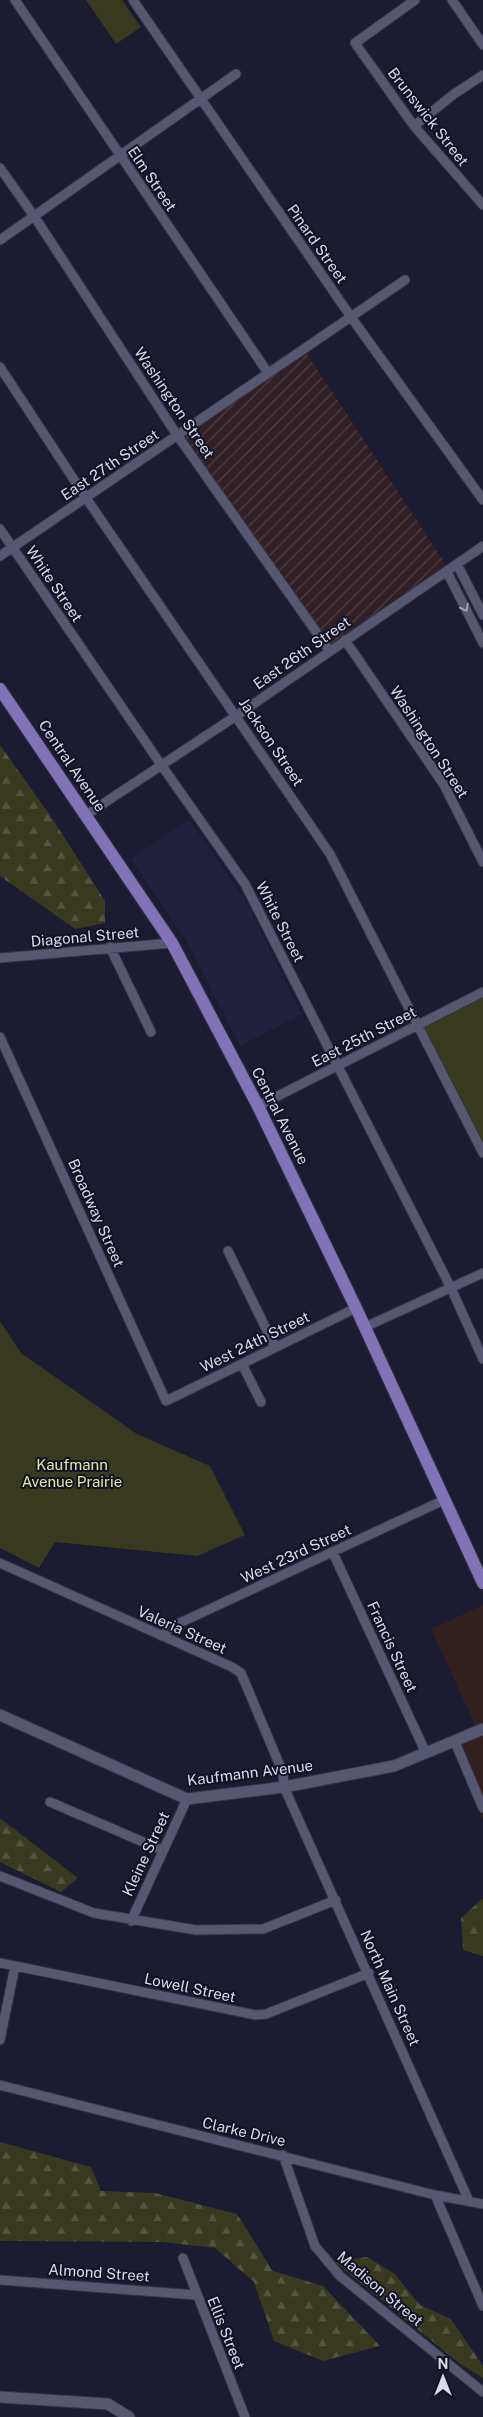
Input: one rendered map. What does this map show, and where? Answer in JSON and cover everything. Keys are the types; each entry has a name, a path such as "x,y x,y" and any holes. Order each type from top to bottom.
{"main road":[{"name":"Central Avenue","path":"0,689 172,943 258,1106 365,1327 483,1584"},
{"name":"Kaufmann Avenue","path":"0,1715 187,1799 284,1787 394,1766 483,1729"},
{"path":"0,2397 108,2404 129,2417"}],"street":[{"name":"Elm Street","path":"15,0 268,373"},
{"name":"Pinard Street","path":"133,0 351,317 483,500"},
{"name":"Brunswick Street","path":"415,0 355,43 414,126 483,205"},
{"path":"452,0 483,45"},
{"path":"0,240 236,74"},
{"path":"414,126 454,94 483,75"},
{"name":"Washington Street","path":"0,168 34,216 177,435 329,650"},
{"name":"East 27th Street","path":"0,556 404,280"},
{"name":"Jackson Street","path":"0,366 86,498 330,854 483,1153"},
{"name":"White Street","path":"0,529 245,884 451,1288 483,1359"},
{"name":"East 26th Street","path":"86,815 236,716 329,650 483,546"},
{"path":"458,564 483,615"},
{"path":"447,572 483,643"},
{"name":"Washington Street","path":"345,640 444,785 483,862"},
{"name":"Diagonal Street","path":"0,958 172,943"},
{"path":"110,947 151,1032"},
{"name":"East 25th Street","path":"258,1106 483,992"},
{"name":"Broadway Street","path":"0,1037 166,1400"},
{"path":"228,1251 275,1347"},
{"path":"365,1327 483,1274"},
{"name":"West 24th Street","path":"166,1400 356,1308"},
{"path":"242,1364 261,1402"},
{"name":"West 23rd Street","path":"162,1636 171,1627 444,1500"},
{"name":"Francis Street","path":"333,1553 426,1754"},
{"name":"Valeria Street","path":"0,1563 232,1667 241,1673 283,1773 284,1787"},
{"path":"455,1742 483,1808"},
{"name":"North Main Street","path":"284,1787 369,1973 469,2200"},
{"name":"Kleine Street","path":"131,1921 187,1799"},
{"path":"50,1802 162,1850"},
{"path":"0,1876 94,1913 131,1921 196,1930 263,1929 336,1900"},
{"name":"Lowell Street","path":"0,1962 256,2015 266,2014 369,1973"},
{"path":"0,2040 15,1966"},
{"name":"Clarke Drive","path":"0,2086 155,2126 283,2155 435,2195 483,2204"},
{"name":"Madison Street","path":"283,2155 315,2246 325,2261 340,2276 483,2392"},
{"path":"435,2195 483,2306"},
{"name":"Ellis Street","path":"183,2258 245,2417"},
{"name":"Almond Street","path":"0,2280 196,2295"}],"shaded area":[{"path":"302,346 448,568 331,646 177,430"},
{"path":"189,820 244,898 302,1014 240,1046 187,941 131,859"},
{"path":"483,1605 483,1819 447,1740 476,1727 431,1629"}],"green space":[{"path":"86,0 122,0 141,27 116,44"},
{"path":"0,745 52,818 105,901 105,923 75,929 0,876"},
{"path":"483,992 483,1153 418,1025"},
{"name":"Kaufmann Avenue Prairie","path":"0,1321 21,1353 137,1434 210,1466 245,1535 197,1556 55,1542 39,1568 0,1548"},
{"path":"0,1818 78,1878 61,1892 0,1862"},
{"path":"483,1898 483,1956 463,1950 461,1918"},
{"path":"0,2142 91,2167 101,2191 155,2193 237,2214 273,2271 323,2286 380,2346 323,2361 274,2341 254,2282 215,2248 162,2242 0,2241"},
{"path":"367,2257 395,2274 420,2305 451,2319 483,2366 483,2378 460,2364 335,2262"}]}
